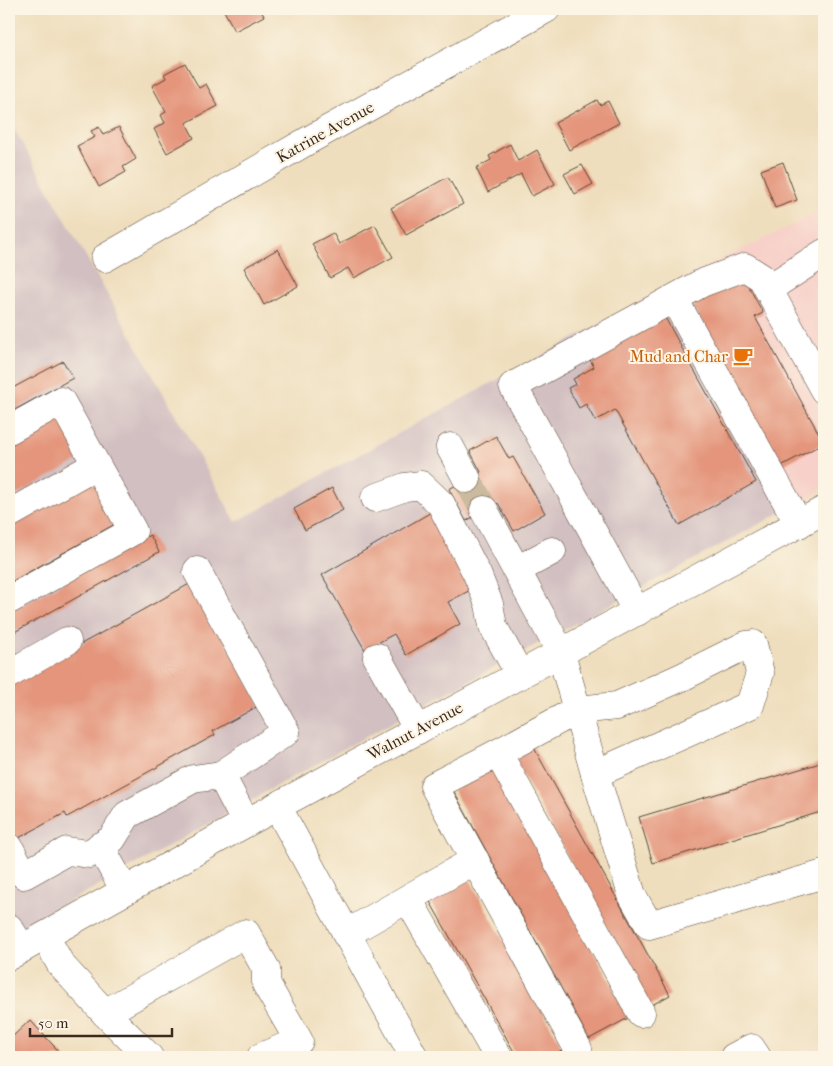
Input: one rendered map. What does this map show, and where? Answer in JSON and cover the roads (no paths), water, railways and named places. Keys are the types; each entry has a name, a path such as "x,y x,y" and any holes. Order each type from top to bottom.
{"street":[{"name":"Katrine Avenue","path":"105,258 309,140 546,9"},
{"path":"768,289 824,253"},
{"path":"637,612 513,386 702,284 745,266 762,278 824,390"},
{"path":"674,299 799,524"},
{"path":"9,430 61,401 133,531 9,600"},
{"path":"450,447 467,479"},
{"path":"9,514 96,465"},
{"path":"375,498 405,487 421,485 441,504 489,604 493,626 520,675"},
{"path":"484,510 561,652 595,774 632,895 649,925 824,874"},
{"name":"Walnut Avenue","path":"21,942 125,892 277,806 824,510"},
{"path":"517,570 552,551"},
{"path":"9,847 24,875 67,851 89,854 112,839 127,815 193,779 221,774 286,732 198,571"},
{"path":"9,674 67,641"},
{"path":"578,1049 434,786 577,710 617,706 682,677 746,645 753,644 760,673 750,705 595,774"},
{"path":"377,657 418,730"},
{"path":"498,753 641,1013"},
{"path":"221,774 246,823"},
{"path":"277,806 414,1057"},
{"path":"100,846 125,892"},
{"path":"346,934 475,860"},
{"path":"408,899 498,1057"},
{"path":"105,1013 246,933 266,969 266,984 299,1041 260,1057"},
{"path":"21,942 61,965 149,1057"},
{"path":"734,1057 751,1048 757,1057"}],"tunnel":[{"path":"467,479 484,510"}],"place":[{"name":"Mud and Char","path":"743,356"}]}
